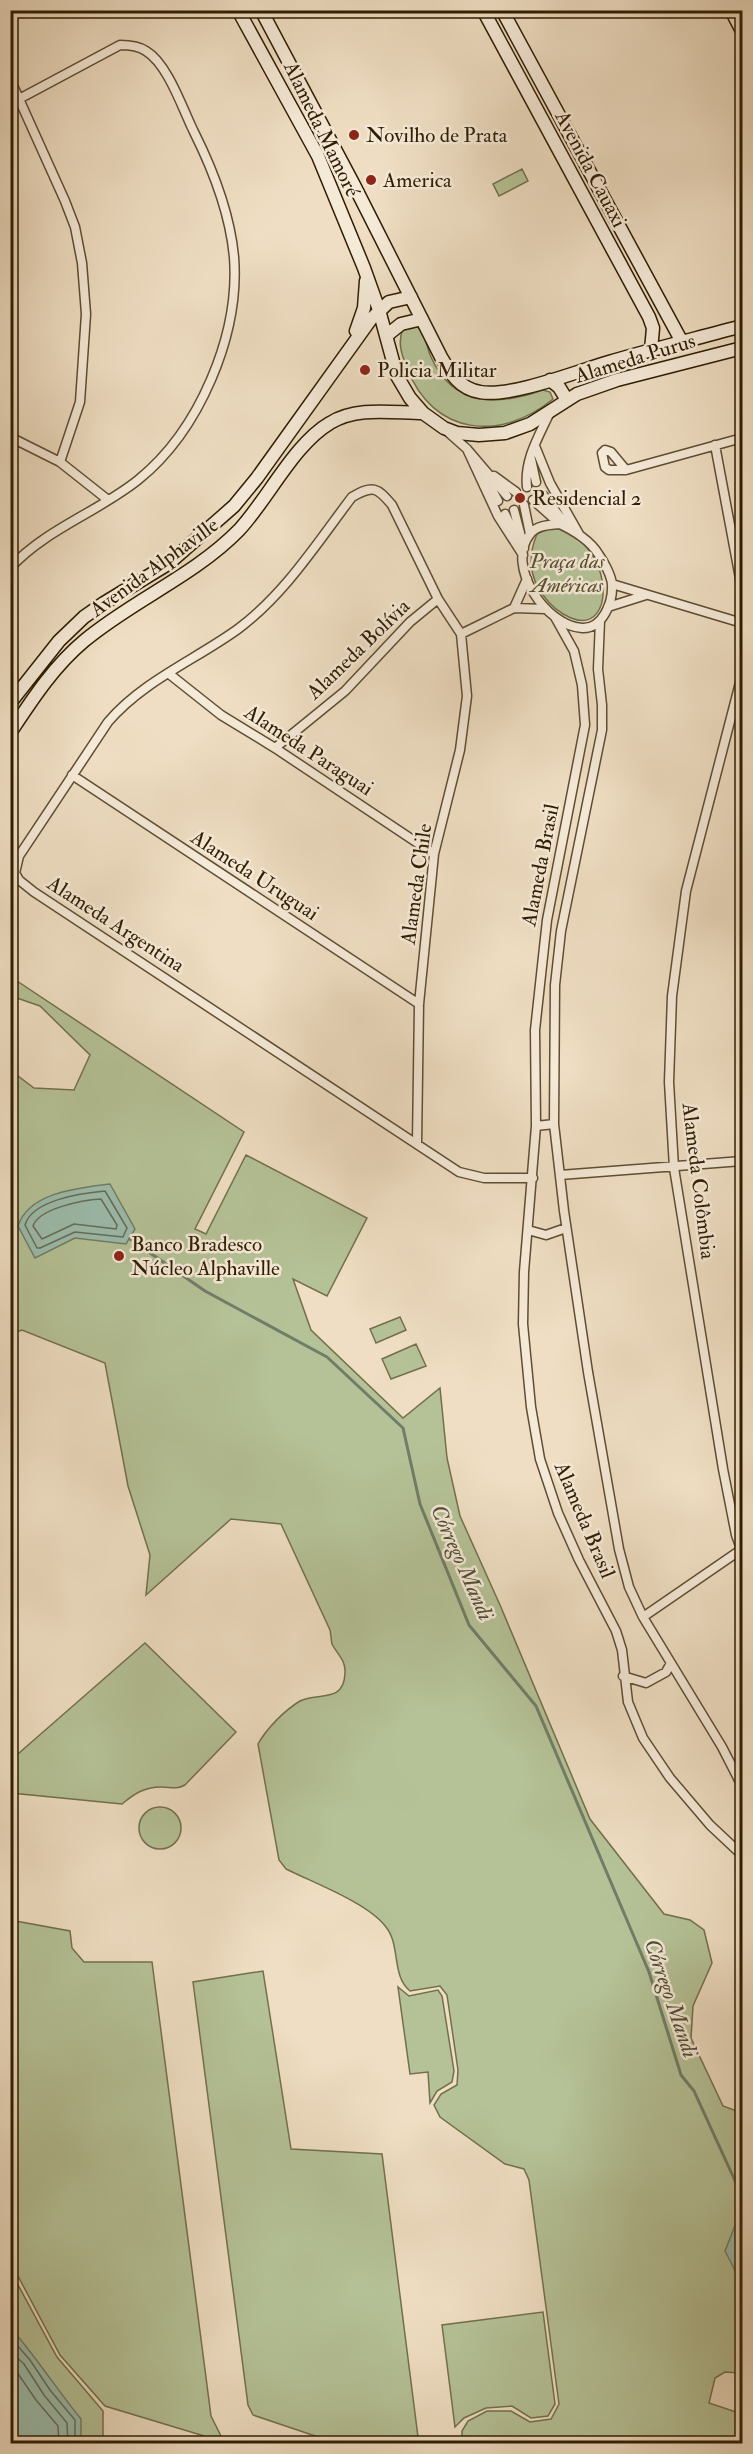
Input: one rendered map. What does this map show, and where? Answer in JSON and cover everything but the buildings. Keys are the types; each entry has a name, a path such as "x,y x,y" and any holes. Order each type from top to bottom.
{"main road":[{"name":"Alameda Mamoré","path":"238,10 313,145 364,268"},
{"name":"Alameda Mamoré","path":"261,10 422,319"},
{"name":"Avenida Cauaxi","path":"483,10 645,309 653,328 651,350"},
{"name":"Avenida Cauaxi","path":"502,10 682,342"},
{"path":"731,10 742,31"},
{"path":"498,39 503,34 513,31"},
{"path":"582,193 601,193"},
{"path":"589,205 601,193"},
{"name":"Alameda Purus","path":"364,268 398,376 410,398 423,413 444,428 457,433 479,435 505,433 530,424 577,394 617,380 742,348"},
{"path":"347,351 364,308 366,286 364,268"},
{"path":"347,351 379,310 396,299 411,297"},
{"path":"645,309 654,309 660,303"},
{"name":"Alameda Purus","path":"422,319 452,375 464,387 493,393 510,392 651,350 742,326"},
{"path":"386,336 401,324 422,319"},
{"name":"Avenida Alphaville","path":"10,703 59,641 84,617 168,564 234,506 257,478 347,351"},
{"path":"550,380 559,387 567,400"},
{"name":"Avenida Alphaville","path":"10,733 58,665 85,640 173,582 239,530 320,429 350,414 370,411 423,413"}],"street":[{"path":"10,568 51,536 138,479 169,448 195,411 220,361 232,306 234,258 226,214 213,170 168,78 146,50 120,45 19,99"},
{"path":"10,79 66,201 75,227 82,263 86,314 80,402 60,462"},
{"path":"527,487 526,476 530,455 550,412"},
{"path":"444,428 467,449 507,496"},
{"path":"10,437 60,462 108,500"},
{"path":"626,470 742,438"},
{"path":"716,445 742,589"},
{"path":"514,510 527,579 535,597 555,617 580,628 591,627 600,621 608,607 612,584 598,553 579,534 550,483 535,446"},
{"path":"467,449 498,516 523,551"},
{"path":"530,455 536,482"},
{"path":"479,464 498,501"},
{"path":"488,472 508,484 516,492"},
{"path":"508,484 526,476"},
{"name":"Alameda Argentina","path":"461,634 438,598 392,505 377,490 368,489 352,497 287,583 265,606 237,629 168,673 119,709 19,856 15,868 19,880 459,1172 484,1179 533,1178"},
{"path":"543,495 569,529"},
{"path":"533,500 560,524 579,534"},
{"path":"523,551 530,534 524,505"},
{"path":"505,514 523,551"},
{"path":"530,534 545,525 560,524"},
{"path":"514,608 527,579"},
{"path":"612,584 742,623"},
{"path":"608,607 646,595"},
{"name":"Alameda Bolívia","path":"275,748 345,691 410,622 438,598"},
{"path":"461,634 514,608 545,609"},
{"name":"Alameda Brasil","path":"555,617 574,651 582,685 585,725 560,847 540,974 535,1030 536,1126 524,1272 524,1324 531,1407 540,1459 558,1513 579,1560 616,1631 622,1650 623,1676 628,1702 643,1738 670,1778 710,1825 742,1855"},
{"name":"Alameda Brasil","path":"600,621 598,669 602,730 561,930 553,1028 554,1124 566,1228 588,1372 619,1549 628,1587 643,1617 742,1786"},
{"name":"Alameda Chile","path":"417,1143 419,1004 434,854 460,750 465,720 467,696 461,634"},
{"name":"Alameda Paraguai","path":"168,673 220,715 275,748 434,854"},
{"name":"Alameda Colômbia","path":"742,675 686,891 672,996 669,1082 674,1168 723,1469 736,1534 742,1550"},
{"name":"Alameda Uruguai","path":"72,775 419,1004"},
{"path":"536,1126 554,1124"},
{"path":"560,1175 742,1161"},
{"path":"528,1230 546,1235 566,1228"},
{"path":"643,1617 742,1550"},
{"path":"623,1676 646,1683 666,1672 671,1662"}],"green space":[{"path":"522,169 528,181 499,196 493,184"},
{"path":"415,325 424,335 431,357 441,374 452,386 464,394 478,399 493,400 509,399 543,390 550,392 553,399 533,413 512,422 491,426 470,425 451,419 433,408 419,391 405,363 401,349 401,334 403,329"},
{"name":"Praça das Américas","path":"551,527 572,535 588,549 598,566 603,584 602,600 597,613 586,620 571,618 559,611 546,599 535,581 531,566 534,542 537,534"},
{"path":"11,977 244,1132 195,1229 206,1234 246,1155 367,1218 327,1296 293,1279 311,1330 403,1418 440,1388 447,1458 460,1516 590,1819 664,1914 690,1920 704,1930 712,1963 693,2006 691,2038 723,2106 742,2113 742,2402 740,2373 725,2372 715,2378 709,2403 742,2414 742,2429 734,2443 462,2443 462,2431 468,2421 487,2411 511,2411 530,2422 551,2419 559,2404 529,2180 524,2169 505,2164 440,2117 434,2105 441,2094 457,2085 458,2070 447,1995 440,1986 410,1991 400,1977 391,1935 378,1918 354,1902 286,1869 279,1860 258,1744 282,1714 294,1705 307,1698 328,1695 340,1689 345,1673 343,1661 332,1644 330,1630 281,1524 231,1519 146,1595 150,1555 128,1486 105,1363 22,1330 11,1334 10,1070 34,1088 74,1090 90,1055 40,1006 11,996"},
{"path":"400,1317 406,1330 376,1343 370,1329"},
{"path":"416,1344 426,1366 391,1379 382,1359"},
{"path":"145,1643 236,1732 182,1787 155,1787 144,1790 122,1804 11,1793 11,1760"},
{"path":"160,1807 175,1813 181,1828 175,1843 160,1849 145,1843 139,1828 145,1813"},
{"path":"10,1920 70,1931 72,1948 84,1962 152,1962 211,2416 224,2442 105,2406 60,2355 11,2263"},
{"path":"263,1971 291,2149 382,2154 417,2443 336,2443 253,2415 248,2405 193,1982"},
{"path":"398,1987 409,1996 438,1990 442,1996 454,2071 452,2082 437,2091 430,2103 428,2072 410,2074"},
{"path":"10,2270 57,2357 103,2411 103,2443 11,2443"},
{"path":"543,2312 555,2404 548,2416 531,2418 512,2406 486,2408 464,2418 455,2427 442,2325"}],"water":[{"path":"110,1184 135,1229 126,1244 75,1238 35,1258 18,1226 33,1206 44,1199 70,1190"},
{"path":"742,2197 742,2284 725,2251 738,2218"},
{"path":"15,2333 81,2419 81,2443 12,2443 10,2341"}],"waterway":[{"name":"Córrego Mandi","path":"130,1239 205,1291 327,1357 403,1428 420,1504 469,1625 536,1706 649,1972 681,2075 694,2091 742,2196"}],"place":[{"name":"Novilho de Prata","path":"354,135"},
{"name":"America","path":"371,180"},
{"name":"Policia Militar","path":"365,370"},
{"name":"Residencial 2","path":"520,498"},
{"name":"Banco Bradesco Núcleo Alphaville","path":"119,1256"}]}
